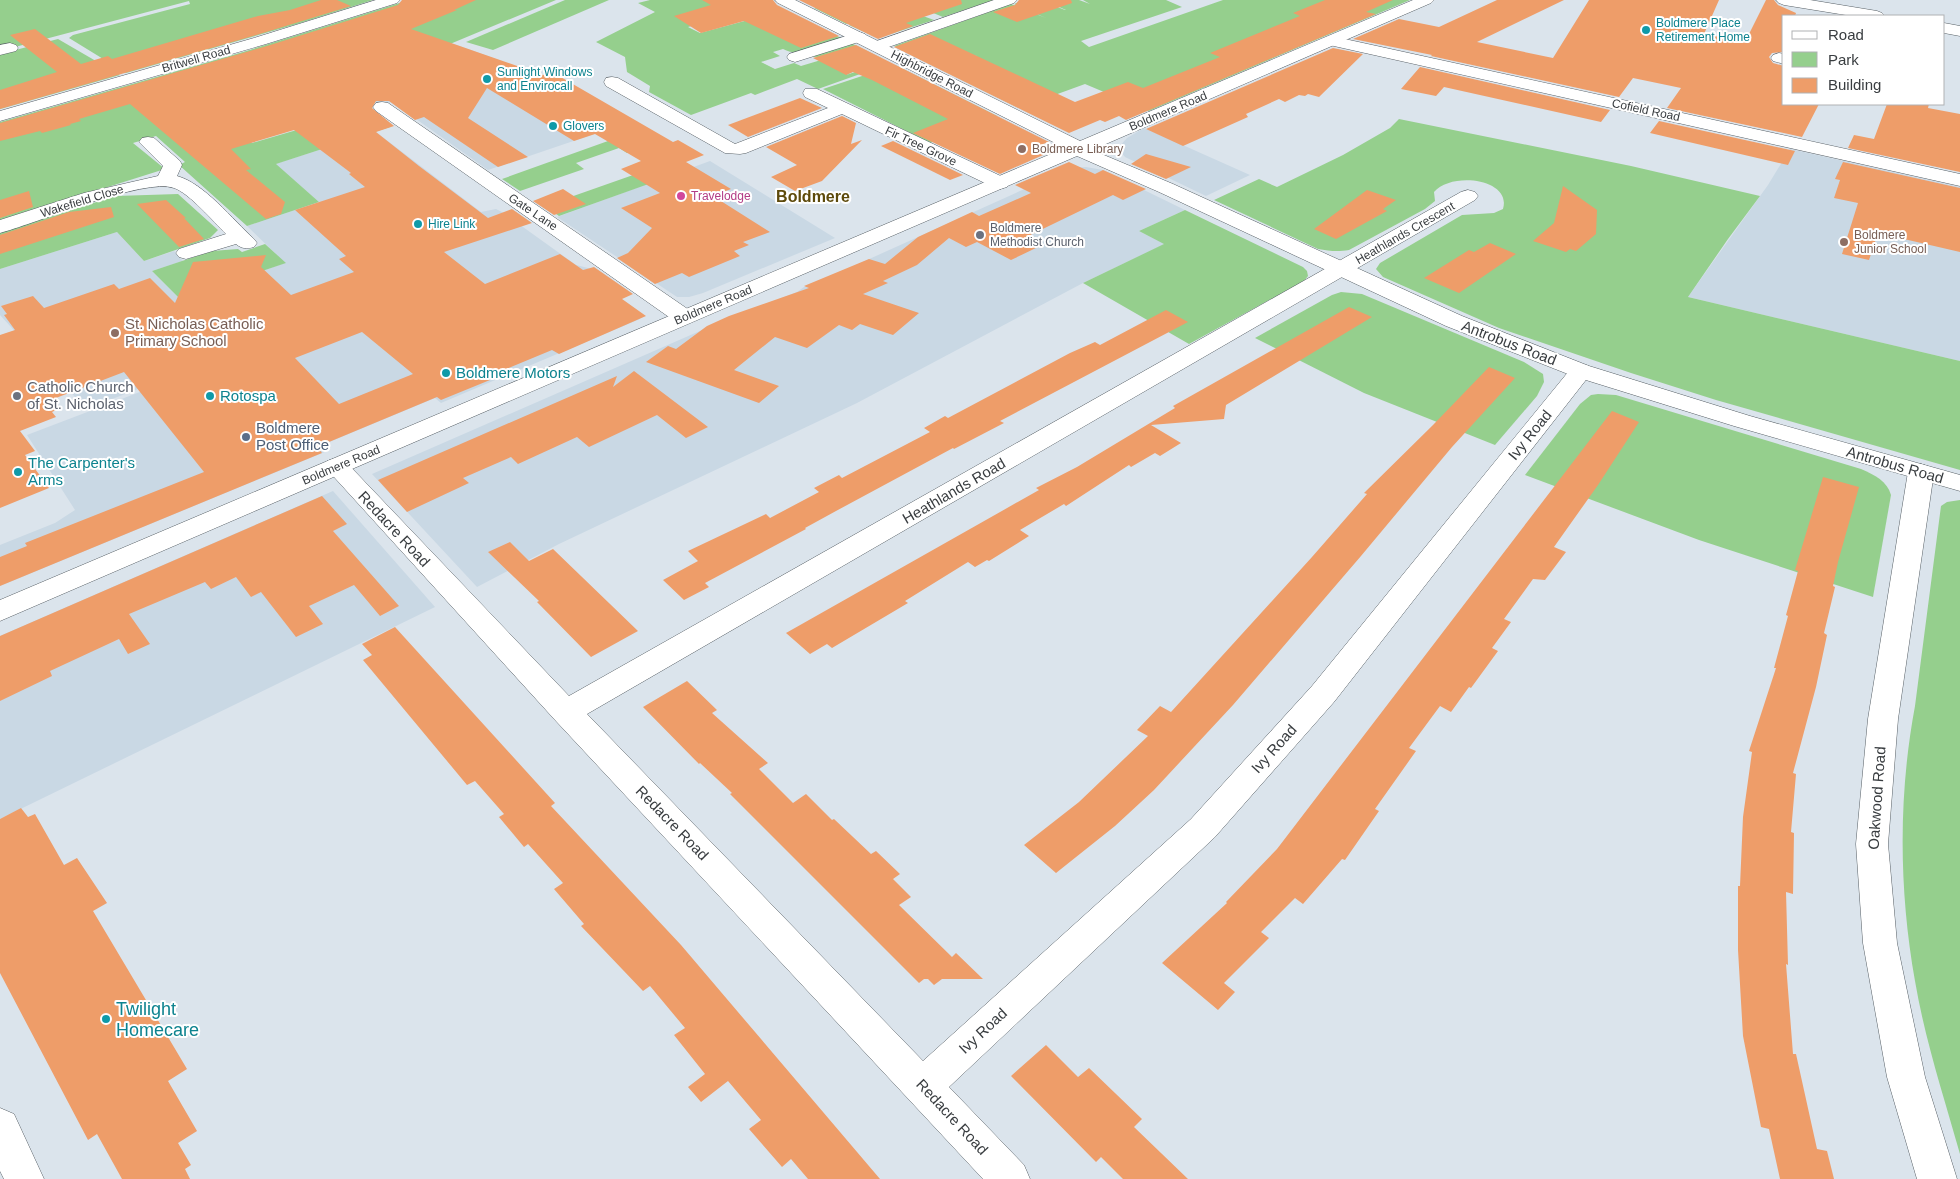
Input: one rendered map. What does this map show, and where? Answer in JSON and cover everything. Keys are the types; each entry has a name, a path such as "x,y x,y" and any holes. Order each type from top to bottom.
{"street":[{"name":"Britwell Road","path":"0,116 260,41 392,0"},
{"name":"Highbridge Road","path":"783,0 1079,150"},
{"path":"877,46 1009,0"},
{"name":"Boldmere Road","path":"0,611 1426,0"},
{"path":"1784,0 1824,12 1864,15"},
{"path":"1945,28 1960,31"},
{"path":"797,58 859,37"},
{"name":"Cofield Road","path":"1331,41 1960,180"},
{"path":"595,84 615,78 731,149 746,146 842,108"},
{"name":"Fir Tree Grove","path":"811,93 1000,184"},
{"name":"Gate Lane","path":"382,108 684,317"},
{"path":"148,142 173,165 166,180 184,186 243,239 186,254"},
{"path":"746,146 768,159"},
{"name":"Antrobus Road","path":"1079,150 1454,321 1581,370 1742,421 1960,483"},
{"name":"Wakefield Close","path":"0,227 127,187 166,180"},
{"name":"Heathlands Crescent","path":"1342,270 1468,196"},
{"name":"Heathlands Road","path":"566,712 1342,270"},
{"name":"Ivy Road","path":"923,1086 1203,828 1323,694 1581,370"},
{"name":"Redacre Road","path":"336,466 566,712 1010,1179"},
{"name":"Oakwood Road","path":"1921,472 1883,719 1872,844 1880,943 1906,1076 1937,1179"},
{"path":"0,1127 24,1179"}],"shaded area":[{"path":"451,43 499,60 480,67 594,134 488,170 392,102 365,110 376,67"},
{"path":"1144,128 1250,175 1206,196 1125,157 1119,147 1127,138"},
{"path":"376,132 481,212 496,209 502,212 576,265 588,268 621,291 617,295 642,314 640,319 441,403 435,398 322,445 327,451 0,586 0,545 55,523 75,510 27,435 237,355 232,353 86,409 0,315 0,269 117,232 144,261 174,251 183,261 152,271 180,299 285,263 247,226 319,202 275,164"},
{"name":"Boldmere Junior School","path":"1790,149 1960,187 1960,361 1688,297 1768,185"},
{"path":"710,161 835,238 703,293 689,297 677,297 557,217"},
{"path":"1086,167 1103,170 1185,210 1139,231 1165,244 1083,283 857,403 559,544 477,587 372,474 725,320 797,292 804,287 1071,168"},
{"path":"333,491 435,607 0,819 0,636"}],"green space":[{"path":"0,0 373,0 126,73 69,38 73,35 190,4 189,1 15,47 0,47"},
{"path":"409,0 556,0 438,49 220,117 252,143 365,110 390,127 276,164 319,202 247,226 179,165 185,162 156,136 133,143 165,169 0,221 0,122 243,52"},
{"path":"565,0 609,0 493,50 466,42"},
{"path":"650,0 765,0 736,14 688,27 700,33 785,10 843,39 805,52 790,52 783,49 773,52 780,56 761,62 775,69 794,63 801,66 821,60 813,56 849,42 881,58 846,75 858,71 863,73 818,89 797,79 755,95 751,93 691,115 649,92 650,86 627,72 625,57 596,42 655,12 638,3"},
{"path":"841,0 994,0 943,17 921,8 923,16 934,20 878,38 849,25 887,14 883,12 846,24 814,8"},
{"path":"1024,0 1040,0 1065,10 1043,0 1079,0 1090,4 1083,0 1166,0 1182,7 1081,41 1089,47 1223,0 1410,0 1149,111 1085,84 1019,108 940,69 978,55 938,68 894,46 1011,4 1046,18 1014,4"},
{"path":"58,39 120,75 0,109 0,54"},
{"path":"895,65 997,116 930,143 823,89"},
{"path":"1399,119 1631,166 1760,196 1688,297 1960,361 1960,470 1716,400 1631,373 1499,328 1383,277 1376,269 1380,263 1462,215 1494,213 1503,209 1503,199 1499,191 1479,181 1466,180 1443,185 1434,192 1435,201 1425,209 1349,250 1341,251 1318,249 1214,200 1259,179 1277,187 1343,155 1390,128"},
{"path":"608,141 648,145 627,153 619,148 576,163 584,169 520,191 502,179"},
{"path":"653,168 668,177 559,216 545,206"},
{"path":"178,194 218,230 210,238 144,261 117,232 0,269 0,232 116,196"},
{"path":"1185,210 1303,267 1307,271 1308,276 1304,281 1189,344 1083,283 1164,244 1139,231"},
{"path":"265,244 286,263 180,299 152,271 212,251 238,249 242,252"},
{"path":"1341,292 1362,294 1524,362 1543,374 1544,382 1537,396 1495,445 1364,393 1255,338 1332,295"},
{"path":"1591,395 1616,395 1861,469 1880,479 1887,486 1891,495 1873,597 1699,540 1525,475 1580,404"},
{"path":"1960,500 1960,1154 1929,1047 1915,981 1903,878 1903,809 1909,740 1941,506 1947,502"}],"building":[{"path":"321,0 337,0 351,6 0,109 0,90 57,72 10,35 35,29 81,64 108,56 112,59 258,16 290,10"},
{"path":"402,0 476,0 411,29 543,75 552,72 673,142 678,140 704,155 686,162 731,189 713,196 770,232 743,242 749,245 734,251 740,256 689,277 682,273 655,284 617,258 628,253 652,228 621,208 660,193 621,169 641,161 595,134 574,141 487,88 468,118 528,157 498,167 424,117 415,120 389,101 376,101 372,108 394,126 376,132 419,166 488,218 512,209 532,223 444,252 485,284 560,254 583,270 594,267 633,294 622,299 646,316 559,354 552,350 487,377 490,380 441,400 437,397 317,447 322,453 0,586 0,557 27,546 25,543 204,472 124,372 48,401 56,410 52,412 56,417 20,431 35,451 25,455 49,488 0,508 0,335 15,330 4,315 7,314 1,306 33,296 44,308 114,284 119,289 150,278 175,303 193,262 266,255 261,267 291,295 354,272 339,259 346,256 295,210 365,187 349,174 351,173 294,130 231,149 251,169 246,170 285,202 281,214 266,219 130,104 79,119 81,121 71,125 0,141 0,123 267,46 398,5","holes":["362,332 413,374 339,404 295,358"]},
{"path":"702,0 773,0 777,5 839,36 801,48 744,21 701,33 674,16 711,5"},
{"path":"799,0 961,0 962,4 906,23 913,26 878,39"},
{"path":"1019,0 1071,0 1072,3 1017,22 993,12 1015,5"},
{"path":"1325,0 1393,0 1366,12 1376,14 1126,120 1119,116 1105,122 1100,120 1069,133 894,47 930,34 1075,102 1128,82 1143,88 1220,57 1210,53 1300,16 1293,13"},
{"path":"1497,0 1564,0 1477,42 1553,58 1589,0 1719,0 1704,34 1745,42 1766,0 1774,0 1778,5 1796,13 1795,15 1782,15 1782,52 1772,53 1769,57 1773,63 1782,65 1782,105 1818,105 1802,137 1667,108 1681,88 1633,78 1619,97 1353,39 1399,19 1439,27"},
{"path":"856,45 1049,142 1043,144 1048,147 1043,149 1050,152 1000,174 913,133 948,119 872,80 853,72 846,75 813,58"},
{"path":"1333,48 1363,54 1319,97 1308,94 1305,96 1299,95 1285,102 1279,99 1246,114 1248,117 1183,146 1146,129"},
{"path":"1420,67 1610,110 1601,122 1444,87 1436,96 1401,89"},
{"path":"800,98 822,108 748,137 728,125"},
{"path":"1887,105 1929,105 1928,108 1960,114 1960,172 1848,148 1854,135 1874,139"},
{"path":"842,116 856,123 851,144 862,140 822,181 795,191 771,177 797,165 766,147"},
{"path":"1659,121 1795,151 1788,165 1650,133"},
{"path":"893,141 963,175 950,180 881,146"},
{"path":"1146,154 1191,167 1166,179 1131,164"},
{"path":"1069,162 1095,174 1103,170 1146,189 1123,200 1113,195 1022,239 1038,247 1011,260 977,242 966,247 949,238 917,265 883,281 888,283 863,294 919,313 893,335 860,324 852,330 839,325 807,348 775,337 734,370 779,386 759,403 646,362 668,346 676,349 707,326 729,316 809,288 804,286 869,259 885,264 918,237 972,212 979,216 1031,193 1015,185"},
{"path":"1843,162 1960,188 1960,252 1878,233 1869,260 1842,254 1858,203 1834,198 1840,180 1835,179"},
{"path":"1563,186 1597,210 1596,234 1576,251 1570,249 1566,252 1533,241 1554,223"},
{"path":"563,189 586,204 554,215 533,201"},
{"path":"1367,190 1396,200 1383,209 1387,211 1336,239 1314,229"},
{"path":"29,191 33,207 0,218 0,200"},
{"path":"166,200 186,218 184,218 204,239 179,247 137,204"},
{"path":"111,207 114,217 0,254 0,235 69,212"},
{"path":"1490,243 1516,254 1459,293 1424,278 1469,250 1474,252"},
{"path":"1349,307 1372,317 1226,405 1224,419 1151,425 1181,443 1160,456 1155,453 1131,467 1129,465 1066,506 1064,504 1020,530 1029,536 989,561 987,560 975,567 968,562 905,601 908,603 832,648 827,644 810,654 786,633 1039,490 1036,488 1077,467 1175,408 1173,406"},
{"path":"1166,310 1188,322 1000,421 1004,423 953,448 705,583 709,587 684,600 663,580 698,561 688,551 766,514 770,518 819,492 814,488 839,475 842,478 930,432 924,428 945,416 948,418 1070,353 1095,342 1100,345"},
{"path":"1489,367 1515,378 1452,447 1233,705 1154,790 1115,826 1056,873 1024,845 1079,802 1148,736 1137,730 1160,706 1171,712 1312,557 1367,494 1364,493"},
{"path":"634,371 708,427 686,438 657,415 589,447 577,437 518,464 511,457 463,478 469,483 407,512 378,480 617,376 613,387"},
{"path":"1612,411 1639,422 1598,485 1554,547 1566,552 1545,580 1533,579 1504,619 1511,622 1492,648 1498,651 1471,688 1469,687 1451,712 1440,706 1409,748 1416,751 1375,809 1379,811 1345,860 1342,859 1303,904 1295,898 1261,932 1269,938 1224,983 1235,992 1218,1010 1162,963 1227,903 1277,849"},
{"path":"1823,477 1859,487 1838,562 1833,586 1835,587 1824,633 1827,635 1816,687 1793,773 1796,774 1791,832 1794,833 1793,894 1786,892 1788,965 1786,964 1793,1054 1796,1054 1817,1149 1827,1151 1834,1179 1780,1179 1769,1129 1761,1127 1743,1036 1738,950 1738,886 1740,886 1743,817 1752,752 1749,751 1776,668 1774,668 1798,571 1795,570"},
{"path":"322,496 347,524 333,531 399,606 380,616 354,585 309,606 323,624 296,637 261,592 251,597 236,577 211,589 205,582 129,614 150,644 128,654 119,639 50,671 52,676 0,701 0,636"},
{"path":"510,542 529,561 553,549 638,631 591,657 537,602 539,601 488,552"},
{"path":"395,627 555,803 551,806 681,945 880,1179 808,1179 791,1159 782,1167 749,1129 761,1120 728,1081 701,1102 688,1087 705,1074 674,1035 685,1028 650,986 643,991 581,926 584,924 554,889 563,883 528,844 524,847 499,817 504,814 475,781 467,785 363,660 372,655 362,644"},
{"path":"687,681 717,710 712,713 768,763 759,769 793,803 806,794 871,854 876,851 900,874 893,879 911,897 899,905 952,957 956,953 983,979 942,979 934,985 928,979 924,979 919,983 730,794 732,793 699,764 643,707"},
{"path":"21,808 28,817 35,814 64,865 77,858 107,903 93,911 187,1069 168,1081 197,1131 178,1143 191,1165 185,1169 190,1179 122,1179 97,1134 88,1140 0,973 0,819"},
{"path":"1046,1045 1078,1077 1089,1068 1142,1119 1134,1127 1188,1179 1123,1179 1101,1157 1096,1162 1011,1076"}],"place":[{"name":"Boldmere Place Retirement Home","path":"1646,30"},
{"name":"Sunlight Windows and Envirocall","path":"487,79"},
{"name":"Glovers","path":"553,126"},
{"name":"Boldmere Library","path":"1022,149"},
{"name":"Travelodge","path":"681,196"},
{"name":"Hire Link","path":"418,224"},
{"name":"Boldmere Methodist Church","path":"980,235"},
{"name":"Boldmere Junior School","path":"1844,242"},
{"name":"St. Nicholas Catholic Primary School","path":"115,333"},
{"name":"Boldmere Motors","path":"446,373"},
{"name":"Catholic Church of St. Nicholas","path":"17,396"},
{"name":"Rotospa","path":"210,396"},
{"name":"Boldmere Post Office","path":"246,437"},
{"name":"The Carpenter's Arms","path":"18,472"},
{"name":"Twilight Homecare","path":"106,1019"}],"district":[{"name":"Boldmere","path":"813,196"}]}
